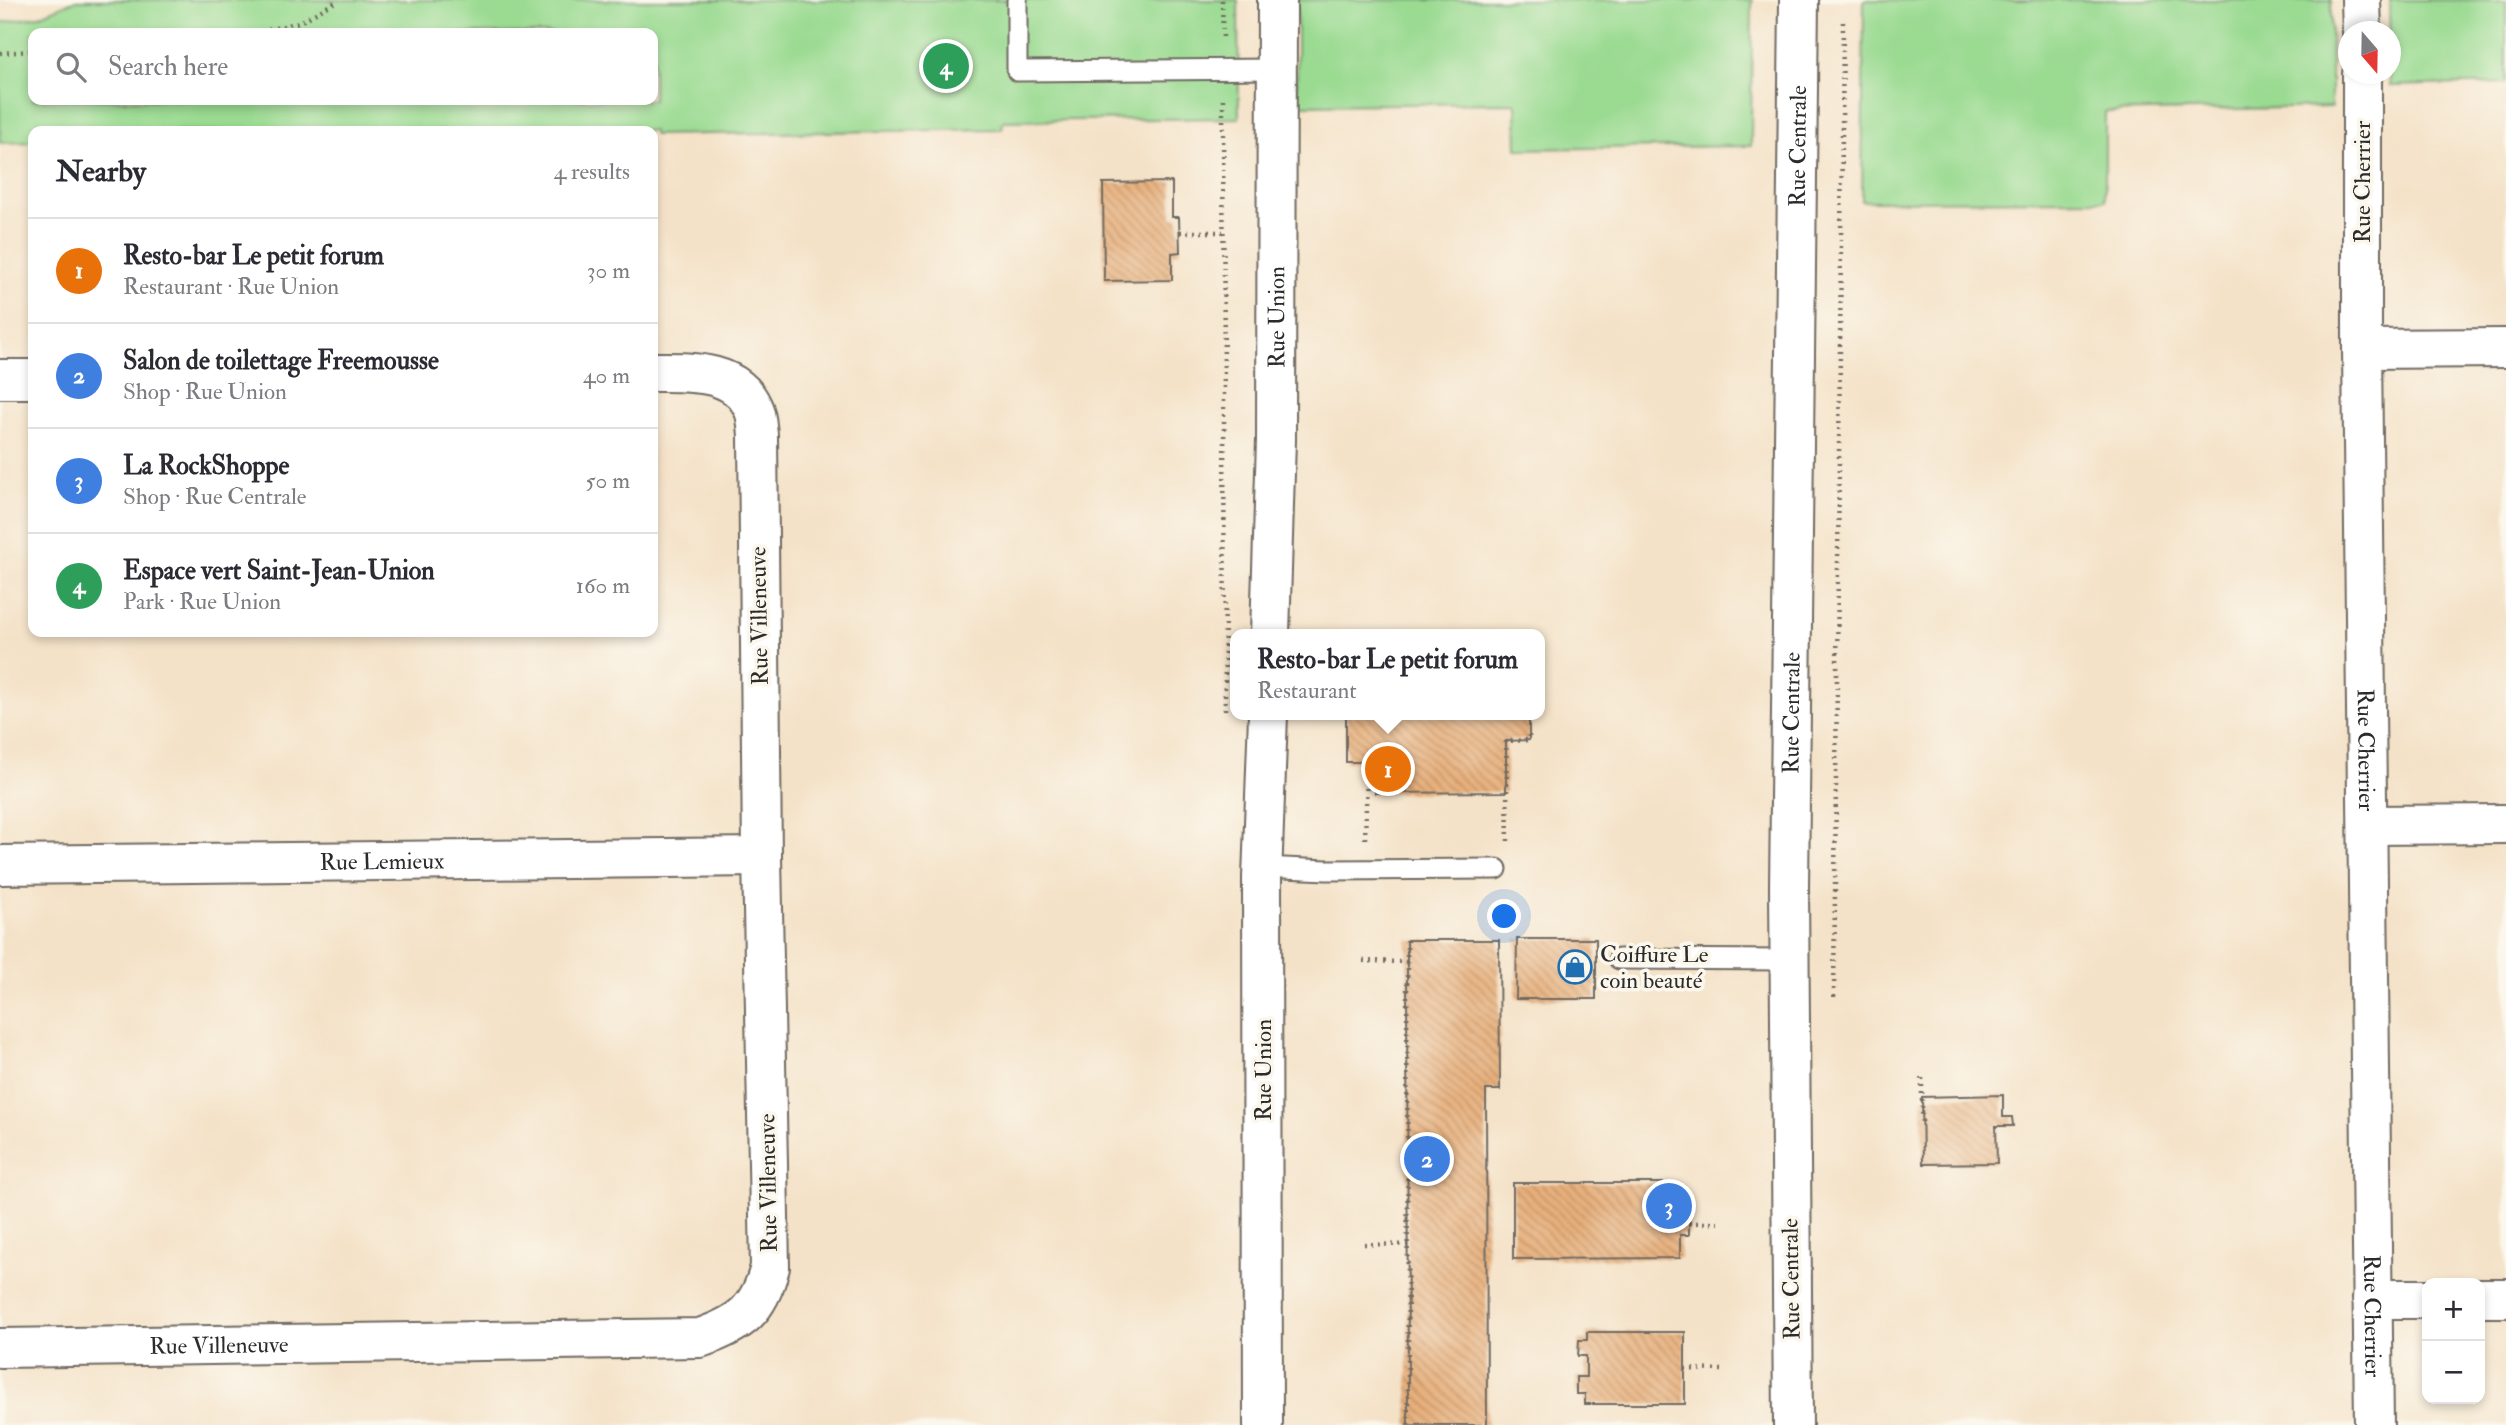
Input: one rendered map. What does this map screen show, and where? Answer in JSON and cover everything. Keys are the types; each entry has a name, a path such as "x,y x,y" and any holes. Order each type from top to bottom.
{"street":[{"name":"Rue Union","path":"1270,629 1276,440 1277,0"},
{"name":"Rue Centrale","path":"1793,1425 1788,960 1799,0"},
{"path":"2361,0 2362,21"},
{"name":"Rue Cherrier","path":"2362,84 2362,349 2374,1425"},
{"path":"2362,349 2506,348"},
{"name":"Rue Villeneuve","path":"0,1348 700,1338 726,1329 748,1314 764,1289 770,1267 758,435 754,410 744,393 731,382 707,373 658,372"},
{"path":"0,379 28,379"},
{"name":"Rue Union","path":"1264,1425 1263,867 1268,720"},
{"path":"2368,825 2506,824"},
{"name":"Rue Lemieux","path":"0,865 762,857"},
{"path":"2485,1298 2506,1298"},
{"path":"2372,1299 2422,1299"}],"lane":[{"path":"1017,0 1017,71 1277,69"},
{"path":"1263,867 1326,870 1497,869"},
{"path":"1619,959 1788,960"}],"path":[{"path":"275,28 300,22 339,0"},
{"path":"1223,0 1223,39"},
{"name":"Rue Centrale","path":"1834,1002 1843,13"},
{"path":"0,54 28,51"},
{"path":"1223,88 1223,184"},
{"path":"1180,232 1223,232"},
{"path":"1497,869 1509,869 1506,741 1529,740 1530,732"},
{"path":"1366,817 1367,774 1374,773"},
{"path":"1407,940 1408,1425"},
{"path":"1363,961 1407,962"},
{"path":"1922,1078 1922,1126"},
{"path":"1689,1223 1718,1223"},
{"path":"1364,1244 1407,1245"},
{"path":"1685,1369 1721,1370"}],"green space":[{"path":"76,0 1238,0 1239,118 1003,121 1002,129 658,135 658,126 28,126 28,142 0,143 0,23 39,16"},
{"path":"1297,0 1752,0 1751,146 1517,149 1516,103 1297,105"},
{"path":"1864,0 2331,0 2331,107 2105,112 2105,200 1862,201"},
{"path":"2389,0 2506,0 2506,83 2390,86 2401,84 2401,21 2389,21"}],"building":[{"path":"1172,182 1172,217 1179,217 1180,252 1172,253 1172,280 1104,281 1103,183"},
{"path":"1346,720 1529,720 1529,740 1506,741 1506,792 1375,793 1374,762 1346,762"},
{"path":"1517,939 1596,939 1596,999 1516,999"},
{"path":"1407,940 1499,940 1500,1090 1486,1090 1487,1425 1408,1425"},
{"path":"2003,1095 2003,1117 2012,1117 2013,1126 1996,1126 1997,1163 1923,1164 1922,1097"},
{"path":"1513,1183 1680,1183 1680,1209 1689,1209 1689,1235 1680,1235 1680,1258 1513,1259"},
{"path":"1587,1332 1685,1332 1685,1404 1585,1404 1585,1394 1576,1394 1576,1377 1586,1377 1586,1356 1578,1356 1579,1340 1587,1340"}],"place":[{"name":"Espace vert Saint-Jean-Union","path":"946,66"},
{"name":"Resto-bar Le petit forum","path":"1388,769"},
{"name":"Coiffure Le coin beauté","path":"1575,967"},
{"name":"Salon de toilettage Freemousse","path":"1427,1159"},
{"name":"La RockShoppe","path":"1669,1206"}]}
